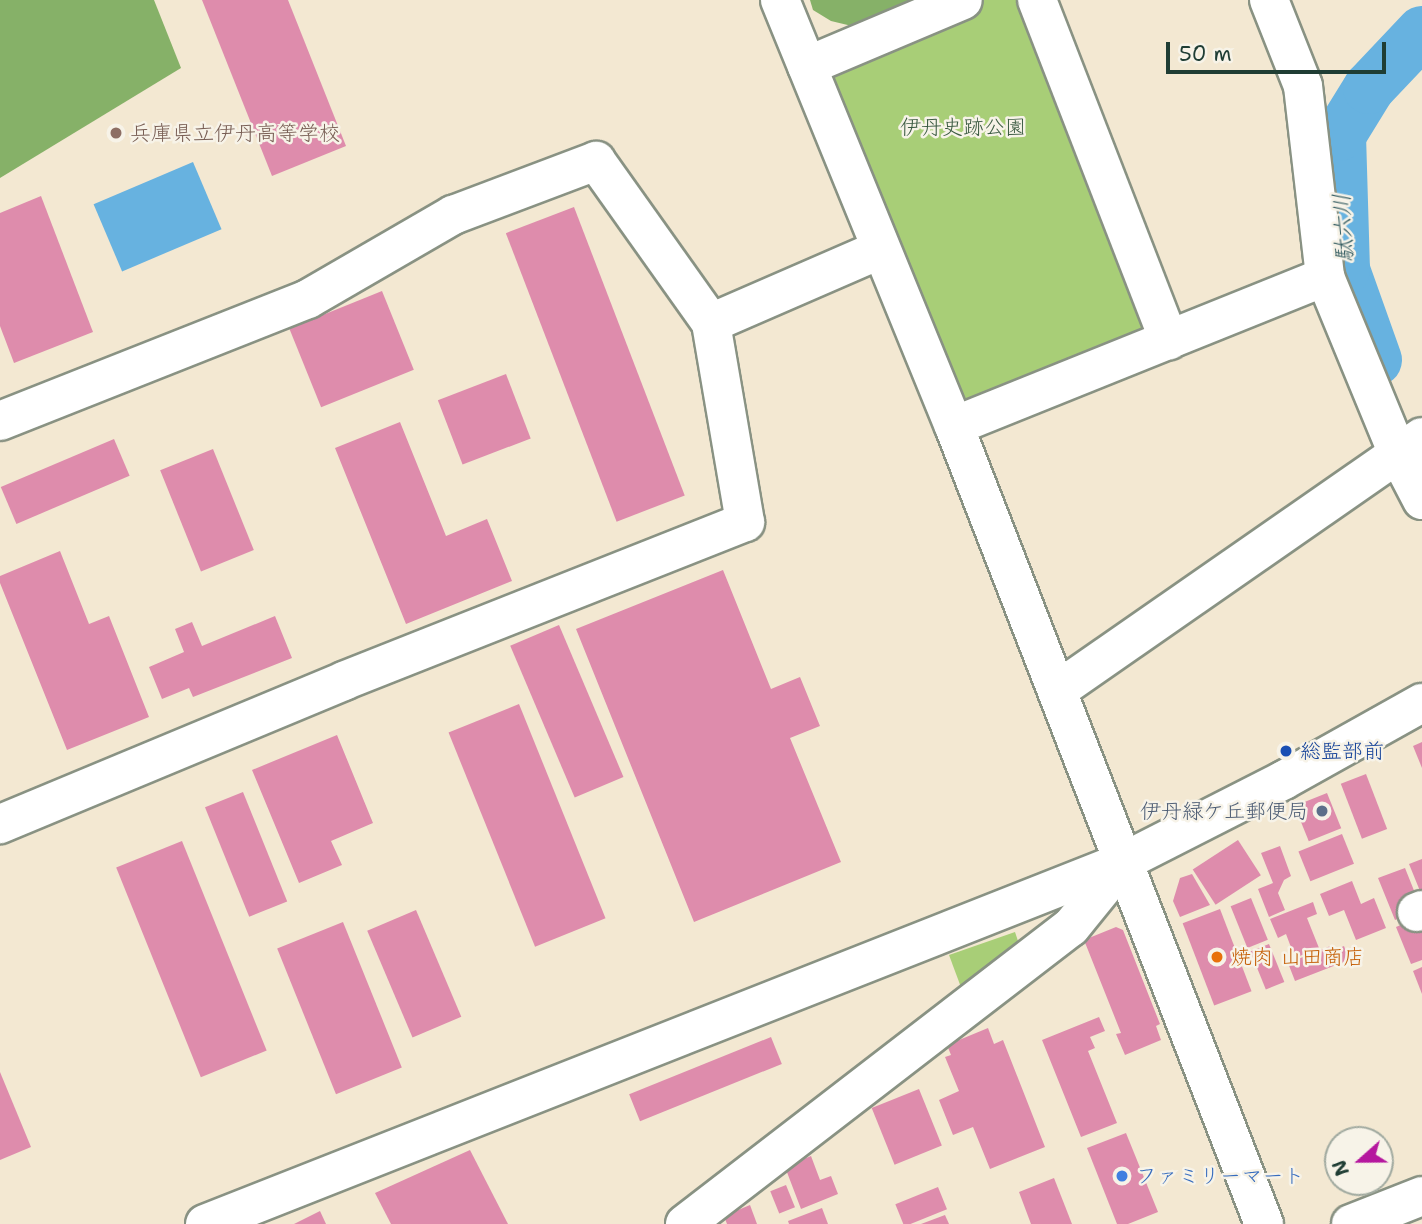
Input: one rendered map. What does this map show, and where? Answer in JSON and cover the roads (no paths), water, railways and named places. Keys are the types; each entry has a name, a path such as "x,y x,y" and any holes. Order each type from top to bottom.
{"street":[{"path":"780,0 954,426 1264,1224"},
{"path":"807,66 963,0"},
{"path":"1037,0 1170,340"},
{"path":"1269,0 1303,86 1325,276 1410,445 1422,500"},
{"path":"0,421 308,299 453,215 596,161 710,323 745,522 344,681 0,824"},
{"path":"710,323 881,249"},
{"path":"954,426 1325,276"},
{"path":"1058,690 1410,445"},
{"path":"209,1223 1125,861 1284,780 1422,703"},
{"path":"685,1224 1071,927 1125,861"},
{"path":"1351,1224 1422,1196"}],"water":[{"path":"193,162 222,229 122,271 94,204"}],"waterway":[{"name":"駄六川","path":"1376,360 1344,270 1340,135 1369,88 1422,32"}],"place":[{"name":"兵庫県立伊丹高等学校","path":"116,133"},
{"name":"総監部前","path":"1286,751"},
{"name":"伊丹緑ケ丘郵便局","path":"1322,811"},
{"name":"焼肉 山田商店","path":"1217,957"},
{"name":"ファミリーマート","path":"1122,1176"}],"park label":[{"name":"伊丹史跡公園","path":"963,127"}]}
